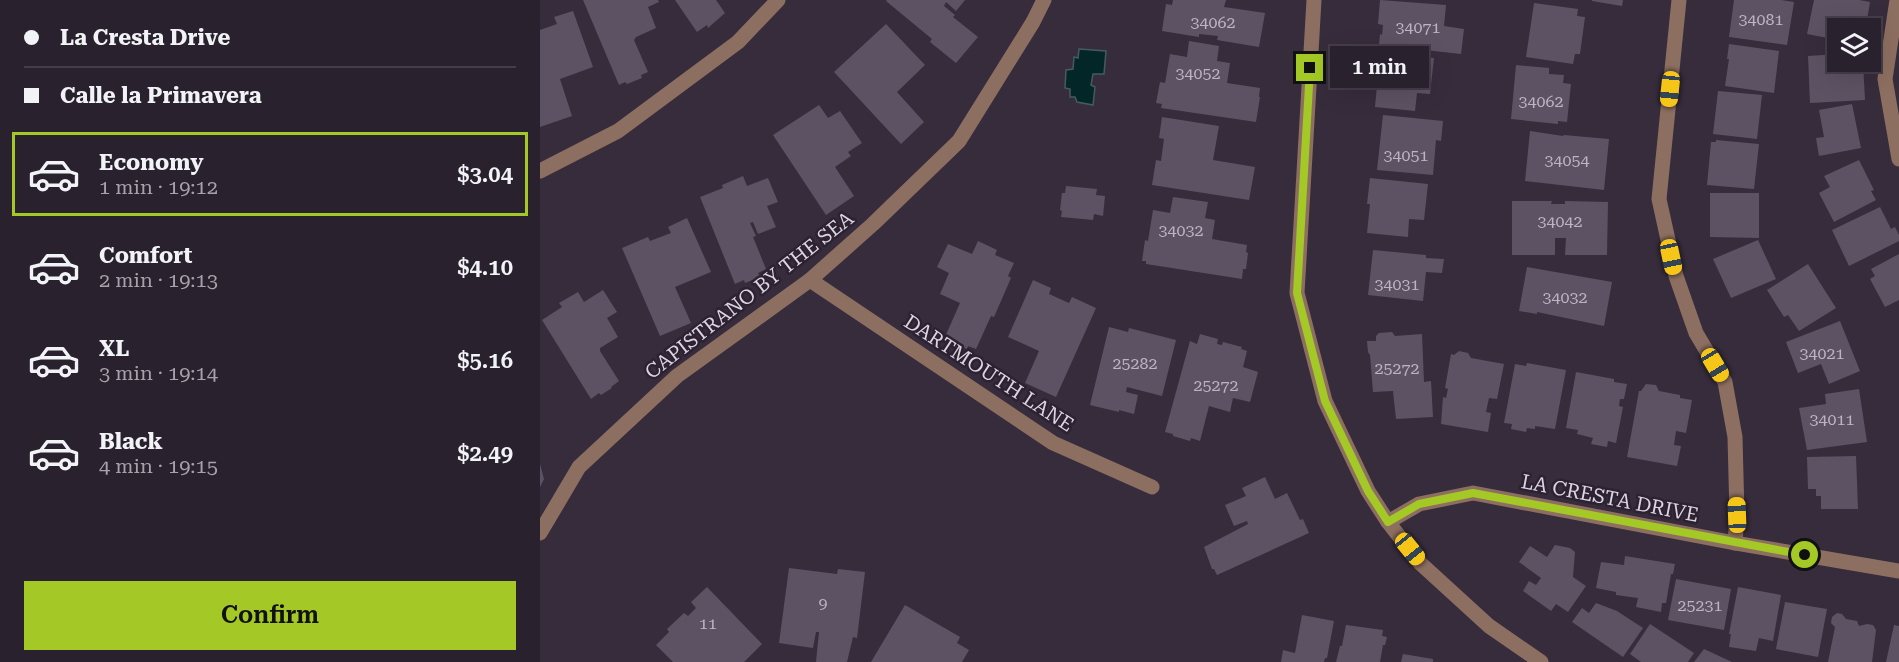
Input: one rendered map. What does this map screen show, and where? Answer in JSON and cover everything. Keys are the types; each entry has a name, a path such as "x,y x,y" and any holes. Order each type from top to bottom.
{"street":[{"path":"540,171 618,130 738,42 778,0"},
{"name":"CAPISTRANO BY THE SEA","path":"540,534 579,467 677,376 810,280 873,224 959,141 1033,22 1044,0"},
{"path":"1314,0 1297,293 1325,401 1368,491 1388,522 1420,563 1489,626 1541,662"},
{"path":"1679,0 1659,199 1676,276 1696,333 1725,382 1735,437 1737,515 1735,543"},
{"path":"1897,0 1885,80 1899,159"},
{"name":"DARTMOUTH LANE","path":"810,280 1053,443 1152,487"},
{"name":"LA CRESTA DRIVE","path":"1388,522 1419,504 1473,493 1735,543 1899,571"}],"shaded area":[{"path":"1079,49 1106,51 1104,74 1093,74 1091,85 1095,87 1093,105 1077,102 1075,97 1070,97 1070,89 1065,88 1066,70 1073,69 1074,57 1078,58"}],"building":[{"path":"583,0 658,0 659,2 648,7 656,28 634,40 648,72 641,75 642,78 619,85"},
{"path":"675,0 716,0 725,13 708,28 707,25 697,32"},
{"path":"887,0 965,0 956,11 946,2 944,6 955,15 953,17 978,37 956,63 930,42 932,39"},
{"path":"1173,0 1226,0 1224,7 1265,13 1259,47 1217,40 1218,36 1199,34 1199,37 1162,31 1166,4 1172,5"},
{"path":"1380,0 1446,5 1444,26 1464,29 1461,54 1379,45 1383,25 1378,24"},
{"path":"1592,0 1623,0 1622,6"},
{"path":"1734,0 1794,2 1787,45 1729,37"},
{"path":"1814,0 1870,2 1867,18 1827,18 1827,38 1807,34"},
{"path":"1534,3 1578,9 1577,16 1585,17 1580,54 1575,54 1573,64 1526,57"},
{"path":"573,11 593,67 560,79 572,116 540,127 540,30 557,24 554,17"},
{"path":"886,24 925,65 897,92 924,122 901,144 834,72"},
{"path":"1189,41 1219,46 1217,61 1230,63 1227,83 1260,88 1256,122 1161,108 1162,104 1156,103 1160,82 1165,83 1170,54 1187,57"},
{"path":"1729,44 1779,51 1774,93 1725,86"},
{"path":"1380,53 1434,58 1430,94 1417,93 1415,111 1375,107"},
{"path":"1827,55 1827,72 1864,72 1865,100 1810,103 1808,56"},
{"path":"1516,65 1549,68 1549,74 1564,75 1563,83 1571,84 1567,122 1558,121 1558,124 1511,119"},
{"path":"1718,91 1762,95 1757,139 1713,134"},
{"path":"1852,104 1861,148 1819,156 1816,138 1824,137 1819,110"},
{"path":"819,105 828,118 840,111 862,143 848,152 851,156 835,167 854,196 826,215 773,135"},
{"path":"1383,115 1443,121 1441,141 1436,140 1433,175 1377,170"},
{"path":"1162,117 1219,126 1213,160 1255,167 1249,200 1152,185 1156,160 1161,161 1164,139 1159,138"},
{"path":"1530,131 1609,139 1604,190 1525,181"},
{"path":"1716,140 1759,144 1754,189 1707,185 1711,142 1716,142"},
{"path":"1859,160 1874,190 1871,191 1876,200 1834,222 1819,193 1830,187 1824,176"},
{"path":"743,176 747,186 768,178 778,202 767,206 776,227 758,234 753,222 750,223 766,269 758,273 760,277 735,284 700,197 723,188 722,185"},
{"path":"1370,178 1428,184 1424,220 1409,219 1408,237 1367,233"},
{"path":"1066,186 1097,189 1096,195 1105,196 1103,216 1094,214 1093,220 1061,217 1062,193 1065,193"},
{"path":"1710,193 1759,193 1759,238 1710,237"},
{"path":"1173,197 1208,202 1205,218 1215,220 1212,239 1247,245 1246,269 1243,269 1242,279 1146,264 1146,261 1142,261 1153,210 1170,213"},
{"path":"1512,201 1552,201 1551,204 1565,204 1565,201 1608,202 1607,255 1565,255 1566,238 1555,238 1555,255 1512,255"},
{"path":"1880,207 1891,229 1895,227 1899,241 1849,266 1832,230"},
{"path":"687,218 711,272 675,287 691,323 660,336 622,248 648,237 650,241 671,233 668,227"},
{"path":"1758,240 1776,279 1731,298 1713,259"},
{"path":"978,241 997,250 995,255 1014,263 1008,276 1011,278 994,317 991,316 976,349 968,346 967,349 945,337 960,303 940,294 949,273 937,267 948,244 972,254"},
{"path":"1373,250 1444,259 1442,273 1426,272 1423,301 1368,295"},
{"path":"1899,254 1899,300 1885,307 1870,279 1875,276 1871,269"},
{"path":"1808,264 1836,308 1799,331 1788,315 1784,317 1767,290"},
{"path":"1527,267 1612,282 1604,326 1537,312 1537,314 1519,311"},
{"path":"1033,280 1051,288 1049,294 1069,303 1072,297 1096,308 1056,397 1025,383 1039,351 1008,337"},
{"path":"603,290 617,312 607,318 618,337 600,348 600,351 619,381 612,388 591,399 542,320 562,307 559,303 578,292 584,302"},
{"path":"1840,321 1860,371 1829,384 1821,364 1798,373 1786,342"},
{"path":"1109,327 1128,332 1129,328 1176,340 1162,396 1127,387 1126,392 1138,395 1134,414 1090,405"},
{"path":"1392,332 1395,336 1422,334 1424,382 1431,381 1433,417 1396,419 1393,391 1373,392 1367,341 1376,341 1379,333"},
{"path":"1200,334 1218,339 1217,344 1222,345 1223,342 1242,347 1241,349 1247,351 1243,367 1258,372 1250,402 1233,398 1230,412 1209,406 1200,441 1191,438 1190,441 1165,432 1190,341 1197,344"},
{"path":"1459,351 1468,353 1471,358 1504,364 1497,399 1489,398 1486,412 1491,413 1488,432 1441,424 1443,397 1446,398 1448,389 1445,388 1451,354 1454,355"},
{"path":"1527,363 1566,370 1555,429 1535,426 1535,429 1527,428 1526,432 1511,429 1512,424 1504,423 1515,364 1526,366"},
{"path":"1576,372 1614,379 1614,382 1627,384 1624,399 1620,399 1619,406 1623,407 1616,443 1608,441 1607,447 1591,444 1593,438 1577,434 1578,430 1566,428"},
{"path":"1646,384 1656,385 1659,391 1692,400 1686,433 1676,431 1674,445 1681,446 1677,466 1627,457 1639,391"},
{"path":"1859,389 1867,442 1807,450 1799,408 1826,404 1825,394"},
{"path":"1856,456 1858,509 1821,509 1821,496 1816,496 1816,489 1808,489 1807,457"},
{"path":"540,464 544,479 540,487"},
{"path":"1265,477 1275,499 1287,493 1309,533 1217,575 1212,569 1204,547 1248,524 1247,521 1234,526 1225,505 1246,496 1242,488"},
{"path":"1555,545 1570,548 1575,552 1573,577 1586,586 1568,612 1556,604 1551,611 1523,591 1529,581 1536,585 1541,578 1519,562 1530,546 1547,557"},
{"path":"1625,556 1675,564 1666,603 1662,603 1661,612 1636,607 1638,598 1616,595 1616,592 1596,588 1601,562 1624,565"},
{"path":"789,568 837,574 838,569 865,572 857,638 853,637 847,662 816,662 819,632 816,632 813,648 779,643"},
{"path":"1676,579 1731,589 1724,630 1668,620"},
{"path":"707,587 762,644 744,662 673,662 656,645 669,632 667,629 684,613 688,616 696,608 691,602"},
{"path":"1738,587 1781,595 1773,641 1759,638 1756,651 1729,647 1731,634 1729,634"},
{"path":"1785,602 1827,609 1818,657 1776,649"},
{"path":"1596,603 1617,611 1643,628 1623,657 1572,622 1582,608 1589,613"},
{"path":"905,605 960,637 957,643 969,650 962,662 871,662"},
{"path":"1837,613 1842,614 1846,619 1857,621 1859,626 1873,625 1876,630 1872,662 1828,662 1835,627 1831,623 1832,617"},
{"path":"1302,615 1334,621 1327,658 1324,662 1281,662 1283,650 1295,653"},
{"path":"1650,624 1694,653 1688,662 1641,662 1630,654"},
{"path":"1346,625 1383,630 1382,636 1387,637 1380,662 1336,662"},
{"path":"1894,625 1899,626 1899,662 1886,662"},
{"path":"1704,649 1732,662 1694,662"},
{"path":"1403,654 1433,659 1433,662 1401,662"}],"route":[{"path":"1310,68 1297,293 1325,401 1368,491 1388,522 1419,504 1473,493 1805,555"}]}
